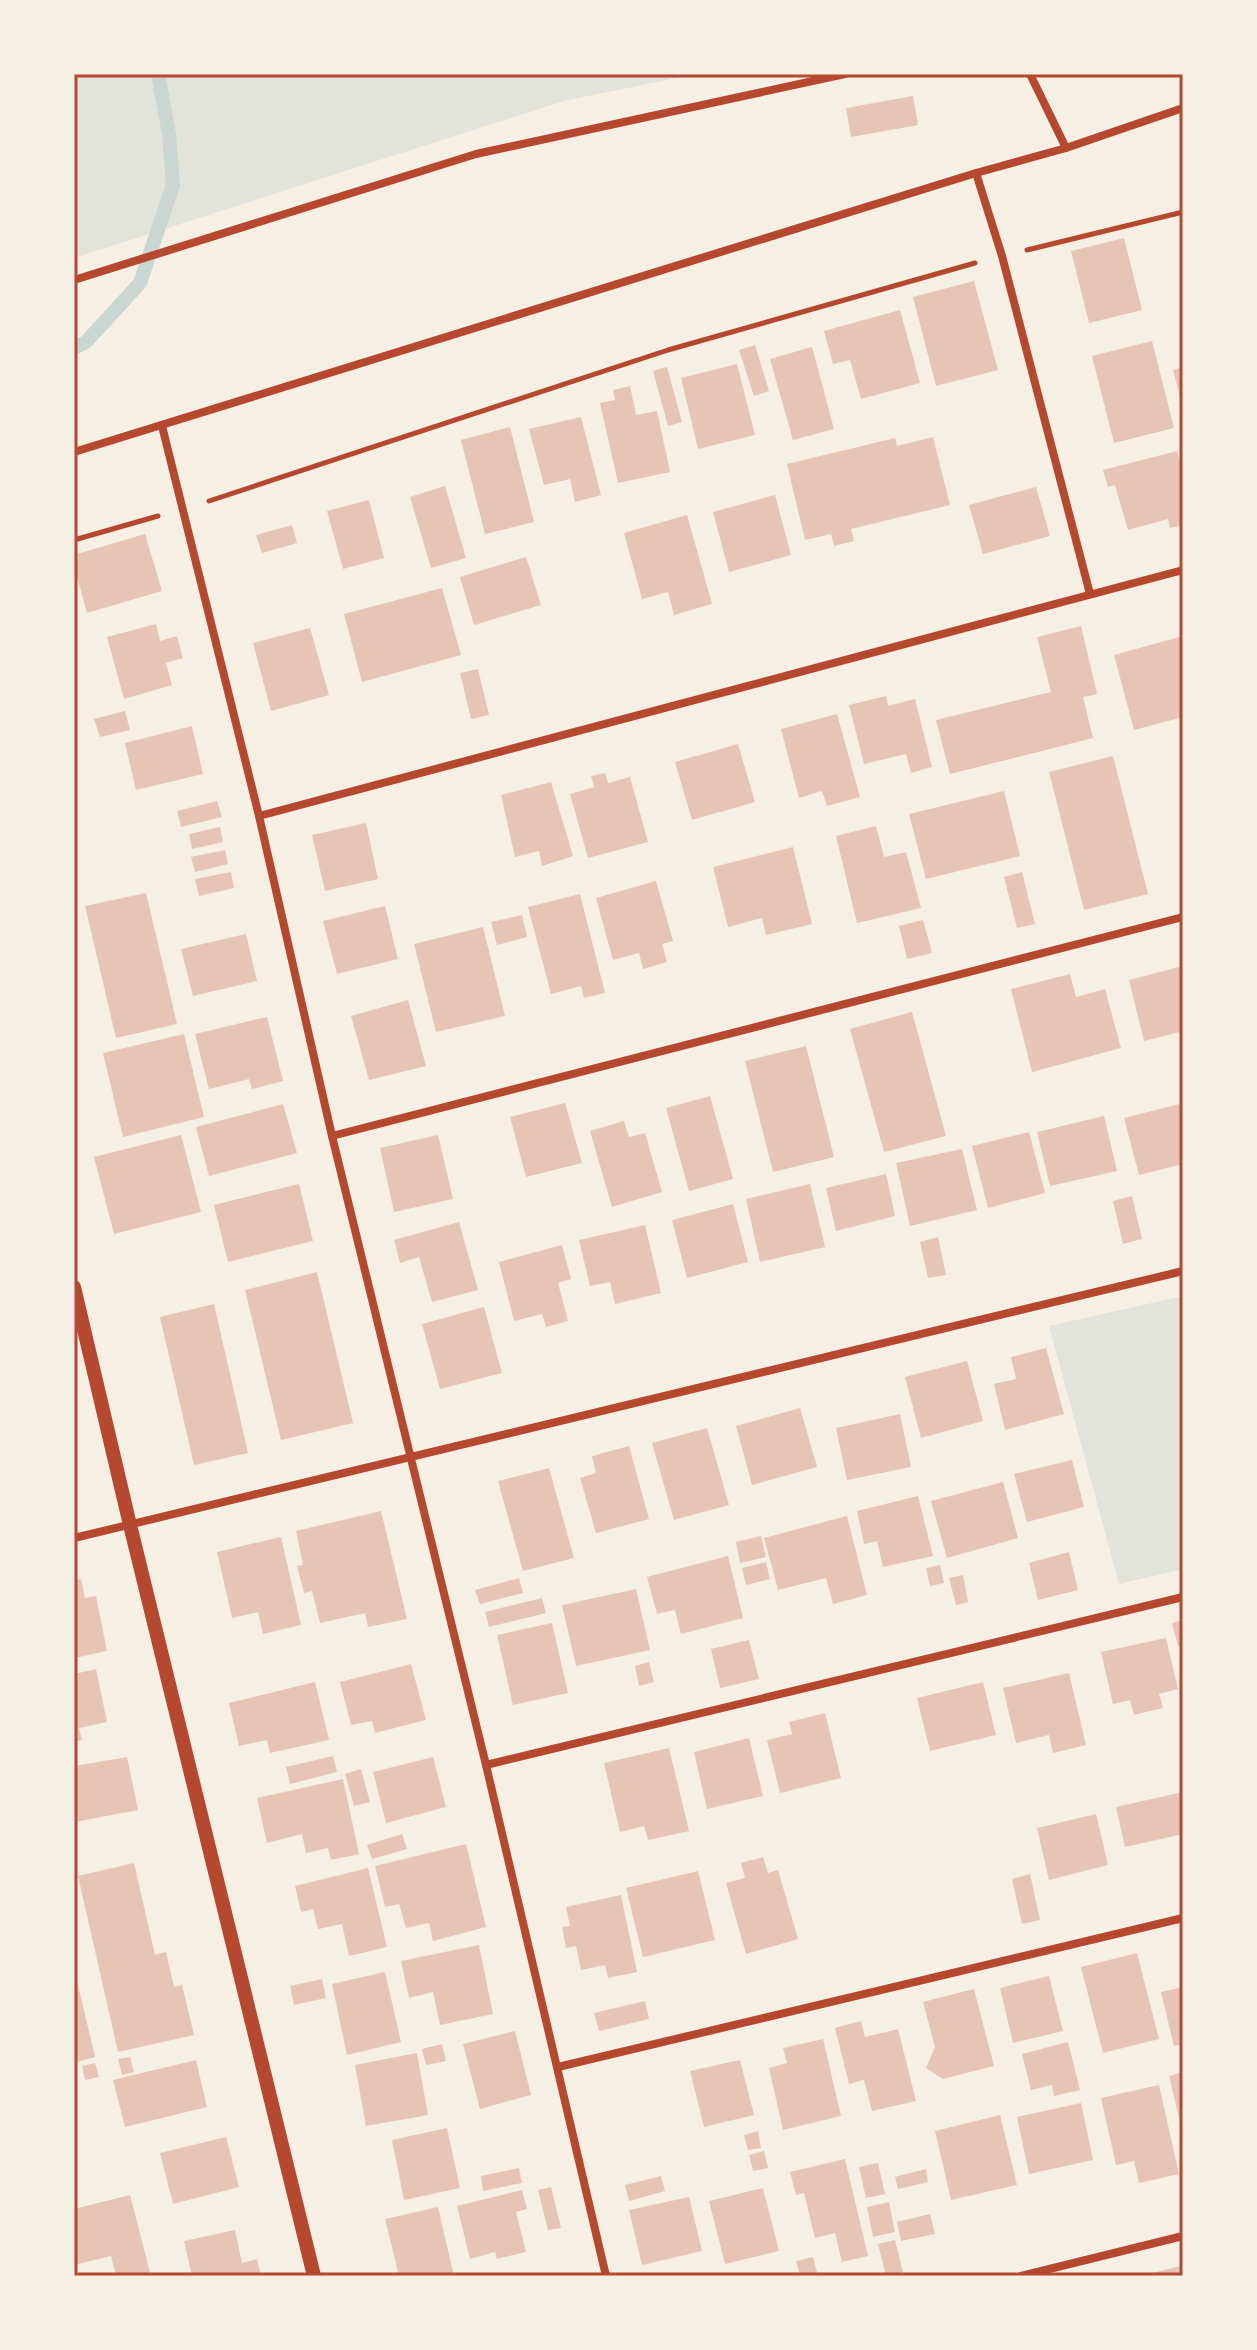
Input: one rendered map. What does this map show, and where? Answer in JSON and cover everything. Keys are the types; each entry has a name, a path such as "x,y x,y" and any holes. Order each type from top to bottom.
{"street":[{"path":"74,280 476,154 845,74"},
{"path":"1030,74 1066,148"},
{"path":"74,452 976,173 1066,148 1183,108"},
{"path":"976,173 1002,256 1090,594"},
{"path":"162,426 259,816 332,1136 412,1457 606,2276"},
{"path":"259,816 1183,570"},
{"path":"332,1136 1183,917"},
{"path":"74,1538 1183,1271"},
{"path":"74,1287 314,2276"},
{"path":"486,1765 1183,1597"},
{"path":"558,2067 1183,1918"},
{"path":"1021,2276 1183,2236"}],"path":[{"path":"74,540 183,509 668,350 1002,256 1183,212"}],"shaded area":[{"path":"74,74 696,74 564,101 74,258"},
{"path":"1183,1296 1183,1569 1119,1584 1049,1326"}],"building":[{"path":"913,96 918,125 851,137 846,108"},
{"path":"1124,238 1142,310 1089,323 1071,251"},
{"path":"974,281 998,370 936,386 913,297"},
{"path":"900,310 920,383 861,399 850,360 833,364 824,331"},
{"path":"1152,341 1174,428 1114,443 1092,356"},
{"path":"755,345 769,391 754,396 739,350"},
{"path":"812,347 834,429 793,440 770,359"},
{"path":"737,364 755,435 698,449 681,378"},
{"path":"667,367 682,422 668,426 653,371"},
{"path":"1183,367 1183,404 1182,404 1173,370"},
{"path":"630,386 636,415 657,411 670,472 618,483 600,403 615,400 613,390"},
{"path":"581,417 601,495 575,502 570,479 544,485 529,429"},
{"path":"510,427 534,522 485,534 461,440"},
{"path":"933,437 950,505 851,529 854,541 834,546 831,534 805,540 787,464 895,438 897,446"},
{"path":"1177,451 1183,473 1183,525 1170,528 1168,519 1128,530 1115,485 1108,487 1103,470"},
{"path":"445,486 466,558 431,568 410,497"},
{"path":"1036,487 1050,536 983,554 969,505"},
{"path":"775,495 791,555 729,572 713,512"},
{"path":"369,500 384,558 343,569 327,511"},
{"path":"687,515 712,604 674,615 668,592 642,599 624,533"},
{"path":"292,525 297,543 262,553 256,535"},
{"path":"145,534 162,591 87,613 74,566 74,555"},
{"path":"526,557 541,605 474,625 460,577"},
{"path":"442,588 461,655 362,682 344,614"},
{"path":"156,624 160,641 177,636 183,658 166,663 172,685 124,699 107,637"},
{"path":"1081,626 1097,694 1083,697 1093,738 950,774 936,720 1051,692 1037,637"},
{"path":"310,628 329,695 271,711 253,643"},
{"path":"1183,636 1183,717 1134,730 1114,655"},
{"path":"478,669 489,715 471,719 460,673"},
{"path":"886,696 888,706 915,699 932,767 911,773 906,754 864,764 849,705"},
{"path":"125,711 130,730 100,737 94,719"},
{"path":"837,714 860,797 827,806 822,791 799,798 781,729"},
{"path":"192,726 203,774 136,790 125,743"},
{"path":"738,744 755,802 692,820 675,762"},
{"path":"1113,756 1148,894 1084,910 1049,772"},
{"path":"605,773 608,783 630,777 648,842 588,858 570,794 594,787 591,776"},
{"path":"551,782 573,856 542,866 539,851 515,857 501,795"},
{"path":"1004,791 1020,856 926,879 909,814"},
{"path":"217,801 222,817 181,827 177,811"},
{"path":"366,823 378,879 325,891 312,835"},
{"path":"876,826 884,857 906,852 921,908 857,923 836,836"},
{"path":"220,827 223,842 192,849 189,834"},
{"path":"793,847 812,924 766,935 762,918 728,927 713,867"},
{"path":"225,850 228,864 195,872 191,857"},
{"path":"231,872 234,888 199,896 195,879"},
{"path":"1022,872 1035,924 1017,928 1004,877"},
{"path":"656,881 673,941 662,944 667,962 643,969 639,953 613,960 596,898"},
{"path":"146,893 177,1024 116,1038 85,906"},
{"path":"580,894 605,993 584,998 581,986 551,994 528,907"},
{"path":"385,906 398,959 337,974 323,921"},
{"path":"522,915 527,937 497,945 491,922"},
{"path":"923,920 932,953 907,959 899,926"},
{"path":"483,927 505,1016 436,1032 414,944"},
{"path":"246,934 257,981 193,996 181,949"},
{"path":"1183,966 1183,1031 1144,1041 1129,980"},
{"path":"1070,974 1076,997 1105,989 1121,1048 1032,1072 1011,989"},
{"path":"408,1000 426,1066 369,1080 351,1016"},
{"path":"912,1012 946,1136 884,1152 850,1029"},
{"path":"267,1017 283,1081 252,1089 249,1079 209,1089 195,1034"},
{"path":"184,1034 204,1117 123,1137 103,1053"},
{"path":"806,1046 834,1157 773,1172 745,1061"},
{"path":"710,1096 733,1179 689,1191 666,1108"},
{"path":"565,1103 582,1163 526,1177 510,1117"},
{"path":"1183,1103 1183,1164 1139,1175 1124,1118"},
{"path":"283,1104 297,1153 209,1176 196,1127"},
{"path":"1104,1116 1117,1171 1050,1186 1037,1132"},
{"path":"624,1121 629,1137 645,1133 662,1192 612,1207 590,1131"},
{"path":"1029,1132 1045,1193 988,1208 972,1146"},
{"path":"181,1135 201,1212 114,1234 94,1157"},
{"path":"438,1135 453,1199 394,1212 380,1148"},
{"path":"962,1149 977,1210 910,1226 896,1163"},
{"path":"886,1174 895,1216 836,1231 826,1188"},
{"path":"299,1184 313,1241 228,1262 214,1205"},
{"path":"810,1184 825,1247 760,1262 746,1199"},
{"path":"1132,1196 1142,1239 1123,1244 1113,1201"},
{"path":"733,1204 748,1262 687,1278 672,1220"},
{"path":"459,1222 478,1290 432,1302 419,1257 400,1263 394,1240"},
{"path":"645,1225 661,1293 615,1304 610,1282 590,1286 579,1240"},
{"path":"938,1237 946,1275 928,1278 920,1242"},
{"path":"562,1245 571,1279 558,1283 568,1321 546,1327 542,1314 514,1321 499,1262"},
{"path":"317,1272 353,1423 281,1440 245,1290"},
{"path":"214,1304 248,1453 194,1465 160,1317"},
{"path":"484,1307 502,1373 440,1389 422,1324"},
{"path":"1046,1348 1064,1414 1005,1430 994,1384 1016,1379 1011,1357"},
{"path":"967,1361 983,1421 921,1438 905,1377"},
{"path":"800,1408 817,1467 752,1485 736,1426"},
{"path":"900,1414 911,1467 847,1480 836,1428"},
{"path":"707,1428 729,1505 674,1520 652,1443"},
{"path":"629,1446 649,1519 596,1533 580,1478 596,1473 592,1456"},
{"path":"1072,1460 1084,1507 1027,1522 1014,1474"},
{"path":"549,1468 574,1558 523,1571 498,1481"},
{"path":"1003,1482 1018,1538 947,1558 931,1501"},
{"path":"918,1496 933,1556 883,1567 877,1541 864,1544 857,1511"},
{"path":"381,1511 407,1619 368,1627 365,1613 320,1623 312,1591 304,1593 297,1566 303,1565 296,1531"},
{"path":"847,1516 867,1595 833,1604 826,1578 778,1590 764,1538"},
{"path":"761,1536 766,1557 740,1563 736,1542"},
{"path":"281,1537 301,1625 263,1634 258,1612 232,1618 217,1552"},
{"path":"1069,1552 1078,1590 1038,1600 1029,1563"},
{"path":"728,1556 743,1618 681,1634 675,1610 657,1614 647,1577"},
{"path":"766,1562 770,1579 746,1585 742,1568"},
{"path":"940,1565 944,1583 930,1586 926,1568"},
{"path":"963,1575 968,1602 956,1605 949,1578"},
{"path":"519,1578 523,1593 480,1604 475,1590"},
{"path":"81,1579 85,1598 96,1596 107,1651 74,1658 74,1580"},
{"path":"636,1589 650,1650 576,1666 562,1605"},
{"path":"542,1598 546,1613 489,1627 485,1612"},
{"path":"1183,1620 1183,1645 1178,1646 1172,1623"},
{"path":"552,1623 568,1693 513,1705 497,1635"},
{"path":"1166,1638 1178,1689 1159,1694 1163,1708 1134,1715 1130,1700 1113,1704 1101,1652"},
{"path":"749,1640 759,1679 720,1688 711,1649"},
{"path":"649,1662 654,1682 639,1686 635,1666"},
{"path":"411,1664 426,1720 375,1733 372,1721 351,1725 340,1682"},
{"path":"96,1669 107,1722 79,1728 82,1740 74,1742 74,1674"},
{"path":"1069,1673 1086,1745 1053,1753 1049,1735 1016,1743 1003,1688"},
{"path":"315,1682 329,1740 270,1753 267,1740 239,1746 229,1703"},
{"path":"983,1682 996,1735 930,1751 917,1698"},
{"path":"825,1713 841,1778 780,1793 767,1740 792,1734 789,1722"},
{"path":"749,1738 763,1796 707,1809 694,1752"},
{"path":"669,1748 689,1831 648,1840 644,1826 620,1832 604,1763"},
{"path":"333,1756 337,1772 290,1784 286,1767"},
{"path":"127,1757 138,1810 75,1822 74,1766"},
{"path":"433,1757 446,1807 386,1823 373,1772"},
{"path":"361,1769 370,1802 354,1806 345,1774"},
{"path":"343,1779 359,1854 331,1860 328,1848 306,1853 302,1834 267,1843 257,1798"},
{"path":"1183,1792 1183,1834 1125,1847 1116,1807"},
{"path":"1096,1814 1108,1865 1049,1880 1037,1828"},
{"path":"402,1834 407,1849 372,1859 367,1845"},
{"path":"466,1844 486,1927 433,1941 429,1923 406,1928 399,1904 385,1907 375,1866"},
{"path":"763,1857 768,1873 778,1870 798,1939 746,1954 726,1883 745,1878 741,1863"},
{"path":"134,1863 155,1955 166,1952 174,1987 182,1985 194,2035 118,2052 78,1876"},
{"path":"368,1868 387,1947 349,1956 342,1924 318,1929 313,1909 301,1912 295,1886"},
{"path":"698,1871 715,1940 643,1957 626,1888"},
{"path":"1030,1874 1040,1920 1022,1924 1012,1879"},
{"path":"621,1895 637,1972 608,1978 605,1965 581,1970 576,1946 566,1948 562,1927 570,1926 566,1907"},
{"path":"479,1945 493,2014 440,2025 433,1992 409,1998 401,1961"},
{"path":"1137,1953 1159,2039 1103,2053 1081,1967"},
{"path":"74,1968 95,2057 77,2062 74,2050"},
{"path":"385,1972 401,2042 347,2055 332,1984"},
{"path":"1049,1976 1063,2031 1013,2043 1000,1988"},
{"path":"322,1979 326,1998 294,2005 290,1986"},
{"path":"1183,1987 1183,2044 1174,2046 1161,1992"},
{"path":"974,1989 994,2066 943,2079 926,2068 935,2047 923,2002"},
{"path":"645,2001 649,2019 599,2031 594,2013"},
{"path":"861,2021 865,2037 898,2029 916,2101 872,2111 864,2080 849,2084 835,2028"},
{"path":"515,2031 531,2095 480,2109 463,2044"},
{"path":"823,2039 841,2116 783,2130 769,2068 787,2063 783,2048"},
{"path":"1068,2042 1080,2090 1054,2096 1052,2085 1031,2090 1022,2054"},
{"path":"442,2044 446,2061 426,2065 422,2049"},
{"path":"417,2053 428,2115 366,2126 355,2065"},
{"path":"130,2057 134,2072 122,2075 118,2059"},
{"path":"196,2060 207,2107 125,2127 113,2080"},
{"path":"740,2060 754,2115 704,2127 690,2071"},
{"path":"95,2063 99,2077 85,2080 82,2066"},
{"path":"1183,2072 1183,2130 1182,2130 1169,2076"},
{"path":"1159,2085 1179,2174 1139,2183 1134,2161 1116,2165 1101,2098"},
{"path":"1081,2103 1093,2160 1029,2174 1017,2117"},
{"path":"1000,2115 1017,2185 951,2200 935,2131"},
{"path":"447,2128 460,2188 404,2200 392,2140"},
{"path":"758,2131 761,2148 748,2150 744,2135"},
{"path":"226,2137 239,2187 173,2204 160,2153"},
{"path":"764,2151 768,2168 753,2171 749,2155"},
{"path":"845,2159 868,2256 842,2262 835,2233 815,2238 804,2193 796,2195 790,2172"},
{"path":"878,2163 885,2194 866,2198 859,2167"},
{"path":"519,2168 522,2183 483,2191 481,2176"},
{"path":"926,2169 928,2182 898,2189 895,2177"},
{"path":"661,2176 665,2191 629,2201 625,2185"},
{"path":"551,2187 561,2228 548,2230 538,2190"},
{"path":"763,2188 779,2251 725,2264 709,2201"},
{"path":"522,2190 527,2209 516,2212 526,2252 497,2259 495,2252 470,2259 457,2206"},
{"path":"130,2195 151,2276 116,2276 111,2256 74,2265 74,2209"},
{"path":"689,2197 702,2251 642,2265 629,2210"},
{"path":"889,2202 895,2232 873,2237 867,2207"},
{"path":"438,2207 454,2276 399,2276 385,2219"},
{"path":"930,2214 935,2234 901,2241 897,2222"},
{"path":"235,2230 242,2263 257,2259 261,2276 192,2276 184,2241"},
{"path":"895,2240 903,2272 886,2276 878,2244"},
{"path":"813,2257 818,2276 800,2276 796,2261"},
{"path":"1181,2266 1183,2276 1144,2276 1144,2275"}],"waterway":[{"path":"74,348 86,342 140,283 173,185 169,134 158,74"}]}
